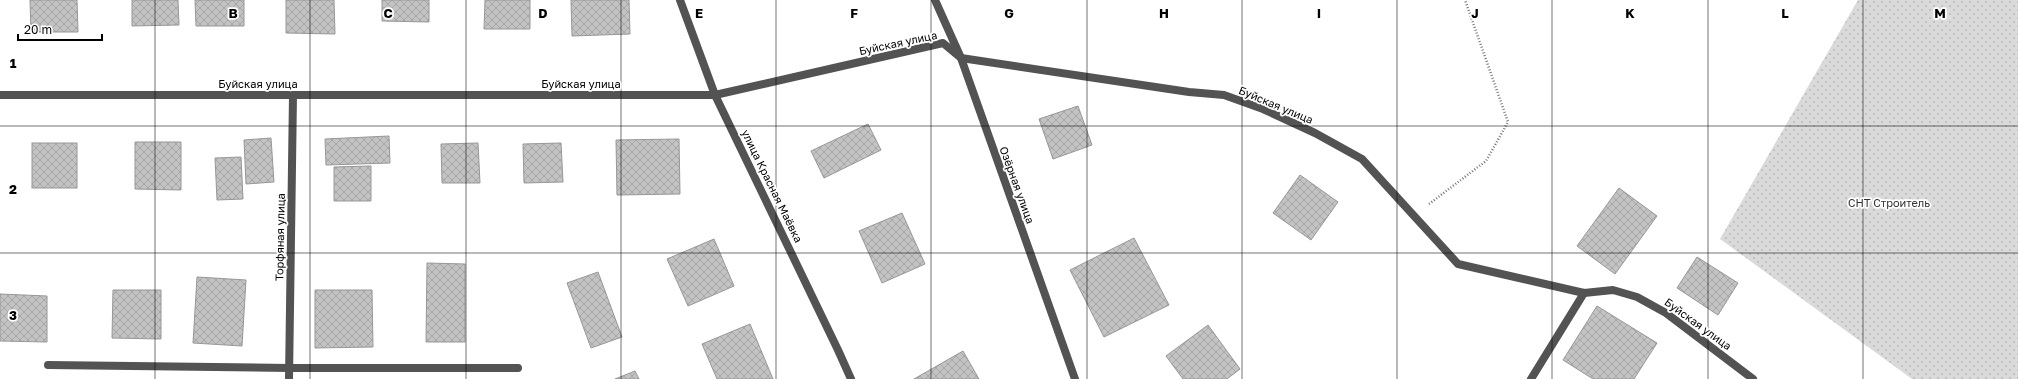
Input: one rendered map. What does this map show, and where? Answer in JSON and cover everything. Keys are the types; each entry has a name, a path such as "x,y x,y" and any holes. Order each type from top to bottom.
{"street":[{"name":"улица Красная Маёвка","path":"680,0 715,95 851,379"},
{"name":"Озёрная улица","path":"935,0 961,58 1075,379"},
{"name":"Буйская улица","path":"0,95 715,95 943,43 961,58 1188,92 1224,95 1263,109 1315,133 1362,158 1458,264 1584,293 1613,290 1638,297 1666,313 1754,379"},
{"name":"Торфяная улица","path":"289,379 293,95"},
{"path":"1531,379 1584,293"},
{"path":"48,365 290,368 518,368"}],"path":[{"path":"1414,215 1486,161 1508,122 1465,0"}],"green space":[{"name":"СНТ Строитель","path":"1858,0 2018,0 2018,379 1912,379 1720,239"}],"building":[{"path":"30,0 77,0 78,32 31,32"},
{"path":"132,0 178,0 179,25 132,26"},
{"path":"195,0 244,0 244,26 196,26"},
{"path":"286,0 334,0 335,34 286,33"},
{"path":"382,0 429,0 429,22 382,21"},
{"path":"485,0 530,0 530,29 484,29"},
{"path":"571,0 629,0 630,34 572,36"},
{"path":"1078,106 1092,145 1053,159 1039,119"},
{"path":"868,124 881,150 824,178 811,151"},
{"path":"389,136 390,163 326,165 325,139"},
{"path":"271,138 274,182 246,184 244,140"},
{"path":"679,139 680,194 617,195 616,140"},
{"path":"135,142 181,142 181,190 135,189"},
{"path":"32,143 77,143 77,188 32,188"},
{"path":"478,143 480,183 442,183 441,144"},
{"path":"561,143 563,182 524,183 523,144"},
{"path":"241,157 243,199 217,200 215,158"},
{"path":"371,166 371,201 334,201 334,167"},
{"path":"1300,175 1338,202 1311,240 1273,213"},
{"path":"1619,188 1657,216 1615,274 1577,246"},
{"path":"902,213 925,264 882,283 859,231"},
{"path":"1134,238 1169,305 1104,337 1070,270"},
{"path":"714,239 734,286 688,306 667,259"},
{"path":"1697,257 1738,283 1718,315 1677,288"},
{"path":"427,263 465,264 465,342 426,342"},
{"path":"598,272 622,337 591,348 567,283"},
{"path":"197,277 246,280 242,346 193,343"},
{"path":"113,290 161,290 161,339 112,338"},
{"path":"315,290 372,290 373,347 315,348"},
{"path":"0,294 47,296 47,342 0,341"},
{"path":"1597,306 1657,343 1634,379 1593,379 1563,360"},
{"path":"750,324 773,379 717,379 702,344"},
{"path":"1208,325 1240,369 1227,379 1183,379 1166,356"},
{"path":"963,351 979,379 914,379"},
{"path":"635,371 639,379 615,379"}]}
